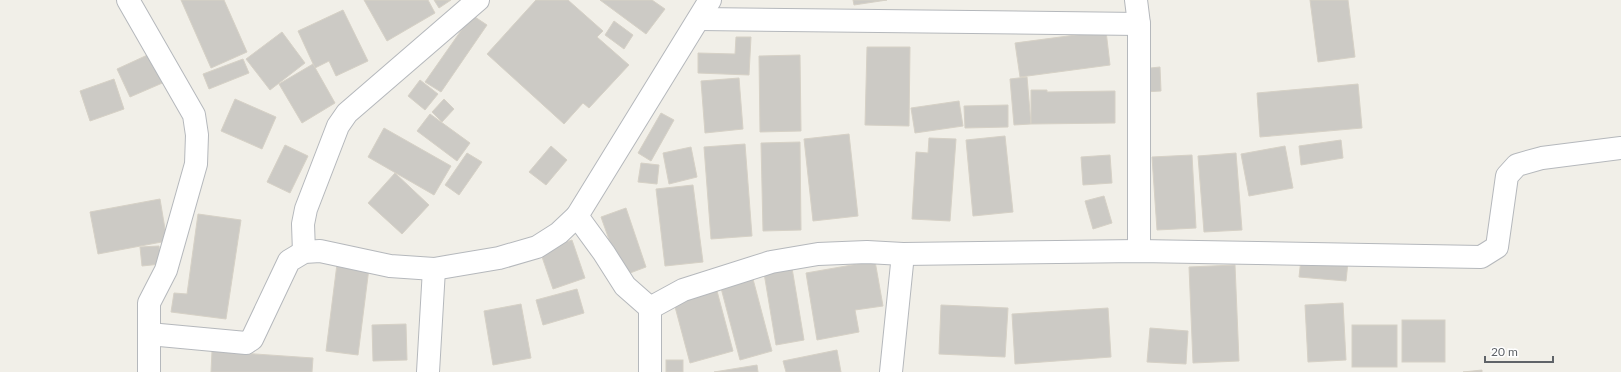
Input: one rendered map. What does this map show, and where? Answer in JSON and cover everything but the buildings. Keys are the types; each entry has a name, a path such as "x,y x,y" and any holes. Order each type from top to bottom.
{"street":[{"path":"128,0 194,116 197,135 196,164 166,270 149,303 149,372"},
{"path":"304,252 302,224 306,209 338,126 347,113 478,0"},
{"path":"150,334 246,343 252,339 289,262 304,252 320,252 390,266 434,269 499,258 537,246 559,233 577,216 700,19 710,0"},
{"path":"1136,0 1139,24 1139,251"},
{"path":"700,19 1139,24"},
{"path":"650,308 683,290 771,262 818,254 867,252 903,254 1139,251 1481,257 1497,247 1507,176 1517,165 1542,158 1621,148"},
{"path":"577,216 604,253 624,286 650,308 650,372"},
{"path":"891,372 903,254"},
{"path":"428,372 434,269"}]}
